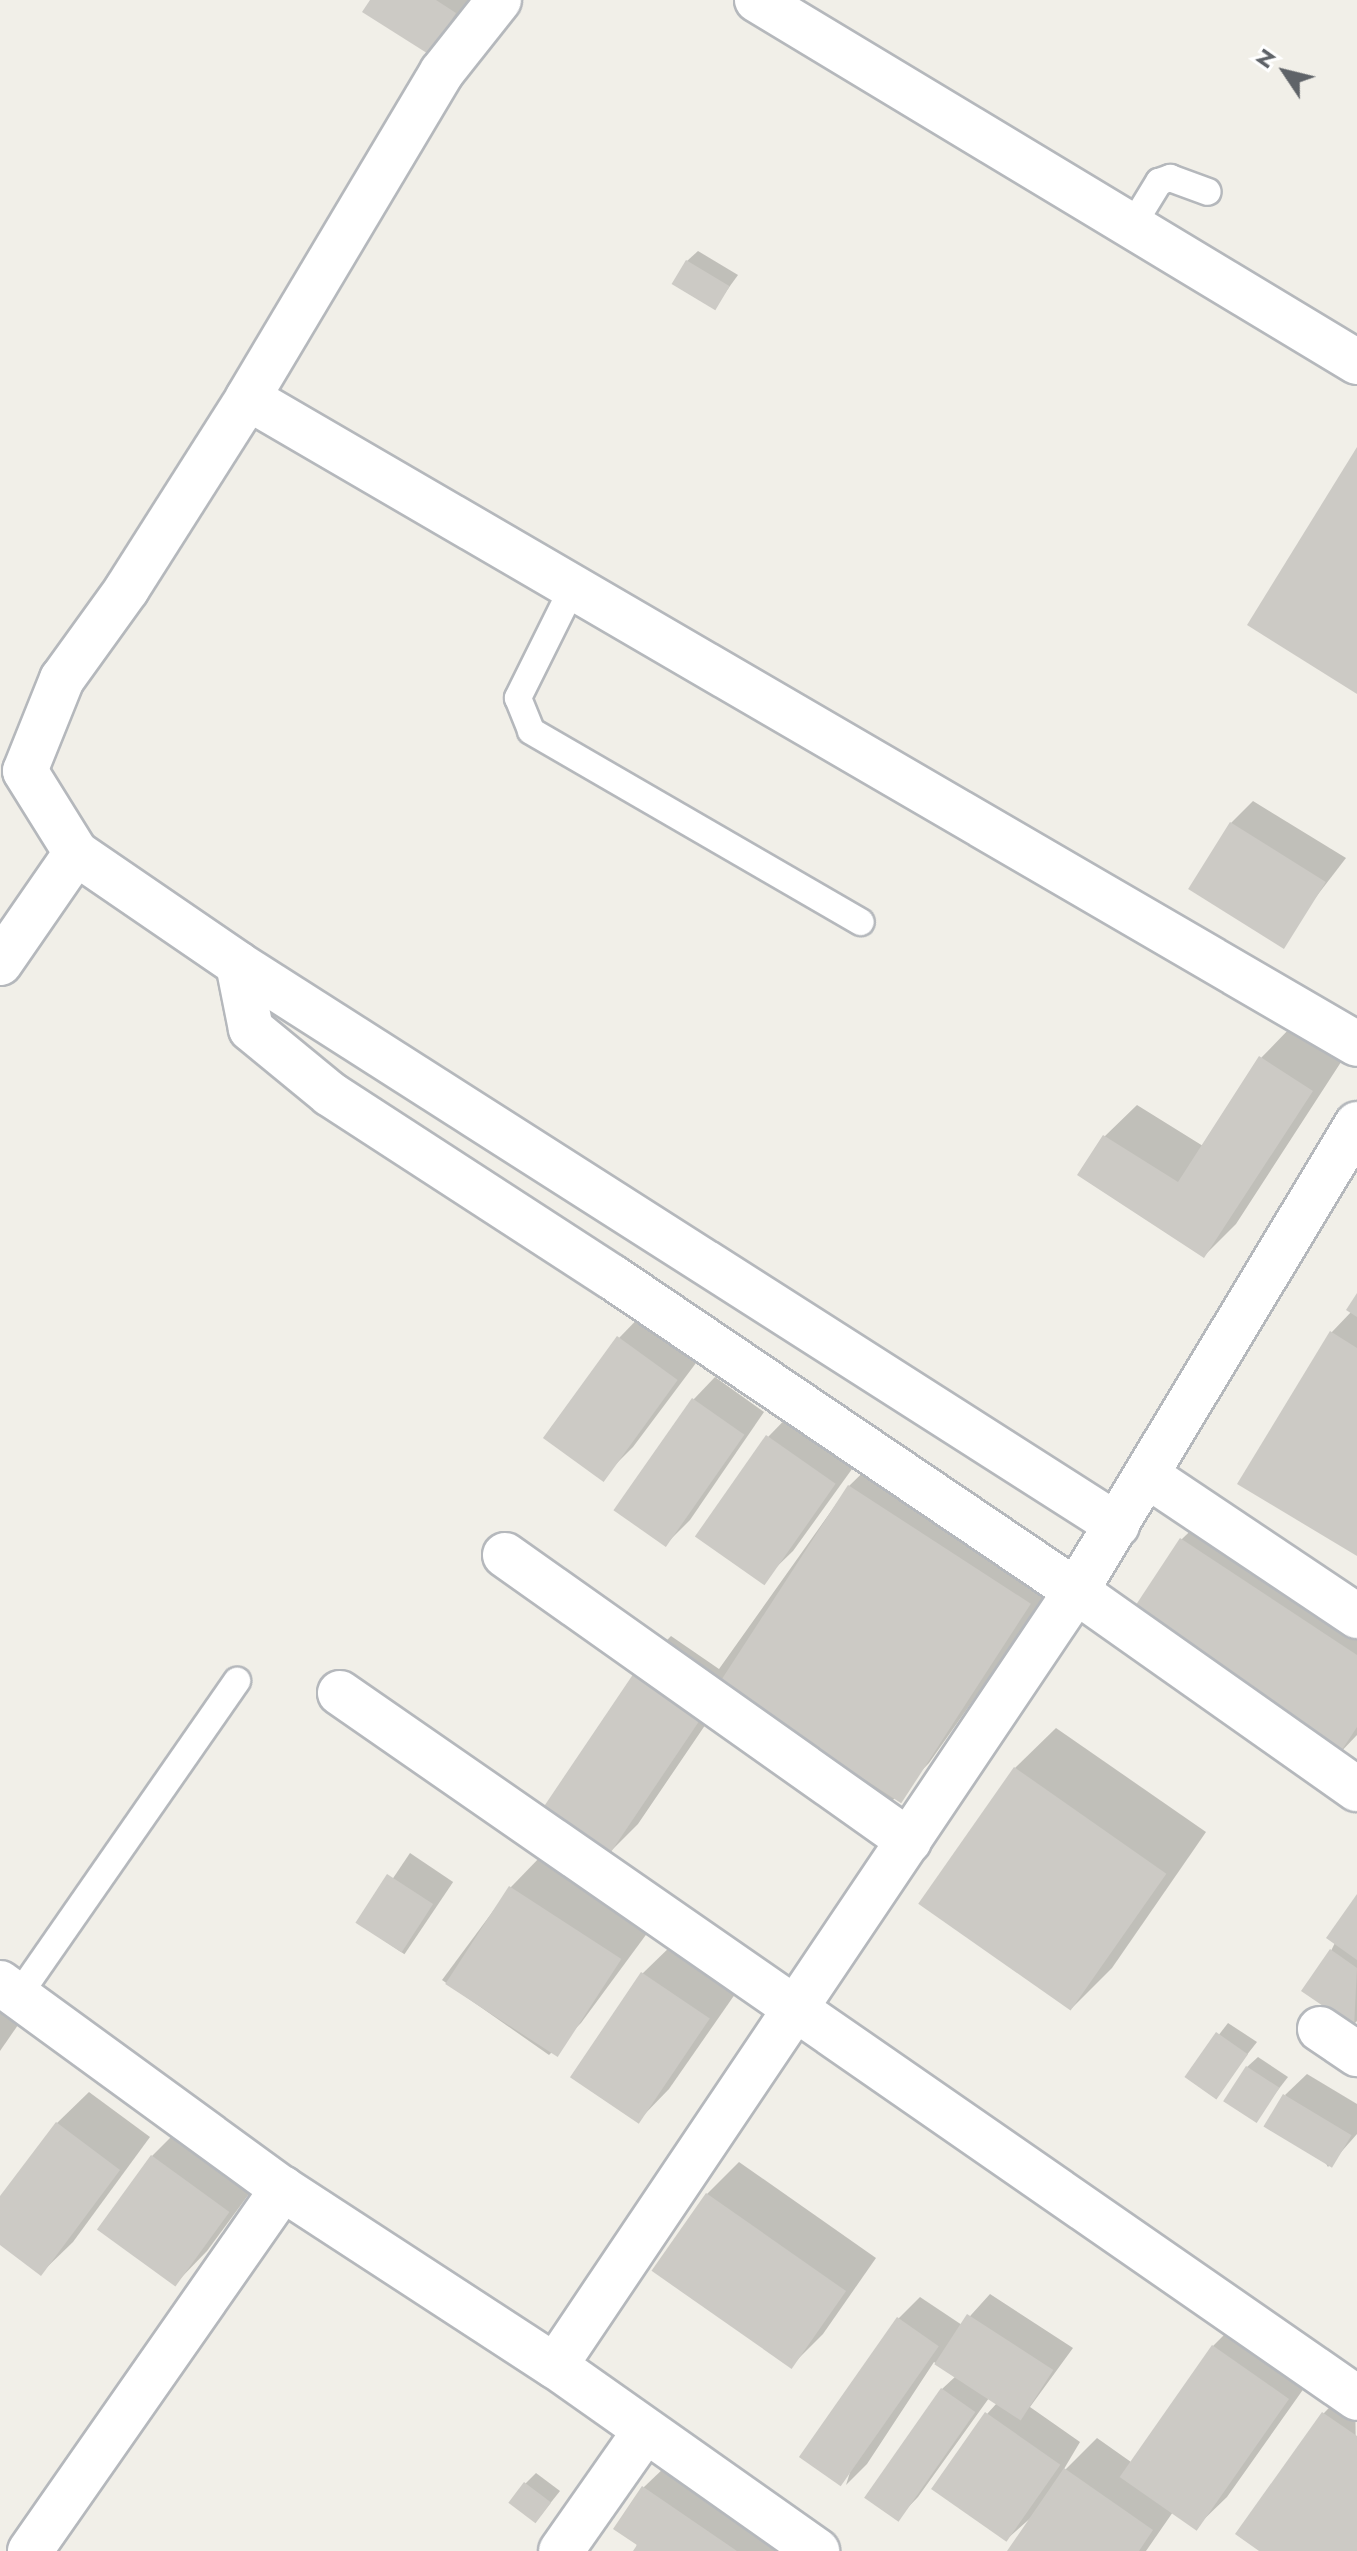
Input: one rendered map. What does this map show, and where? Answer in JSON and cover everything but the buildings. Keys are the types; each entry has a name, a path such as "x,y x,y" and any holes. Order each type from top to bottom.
{"street":[{"path":"499,0 442,72 248,398 127,589 62,679 25,771 76,853 238,964 1117,1525"},
{"path":"757,0 1357,362"},
{"path":"248,398 1357,1044"},
{"path":"0,963 76,853"},
{"path":"238,964 251,1029 330,1094 612,1277 1076,1591 1357,1789"},
{"path":"555,2366 791,2010 909,1841 1076,1591 1148,1476 1357,1124"},
{"path":"1148,1476 1357,1616"},
{"path":"505,1555 909,1841"},
{"path":"340,1693 791,2010 1357,2398"},
{"path":"9,1990 283,2189 555,2366 817,2551"},
{"path":"1320,2029 1357,2054"},
{"path":"30,2551 283,2189"},
{"path":"561,2551 645,2431"}],"lane":[{"path":"1132,226 1159,182 1170,178 1208,192"},
{"path":"573,587 518,698 531,731 861,922"},
{"path":"9,1990 237,1681"}]}
